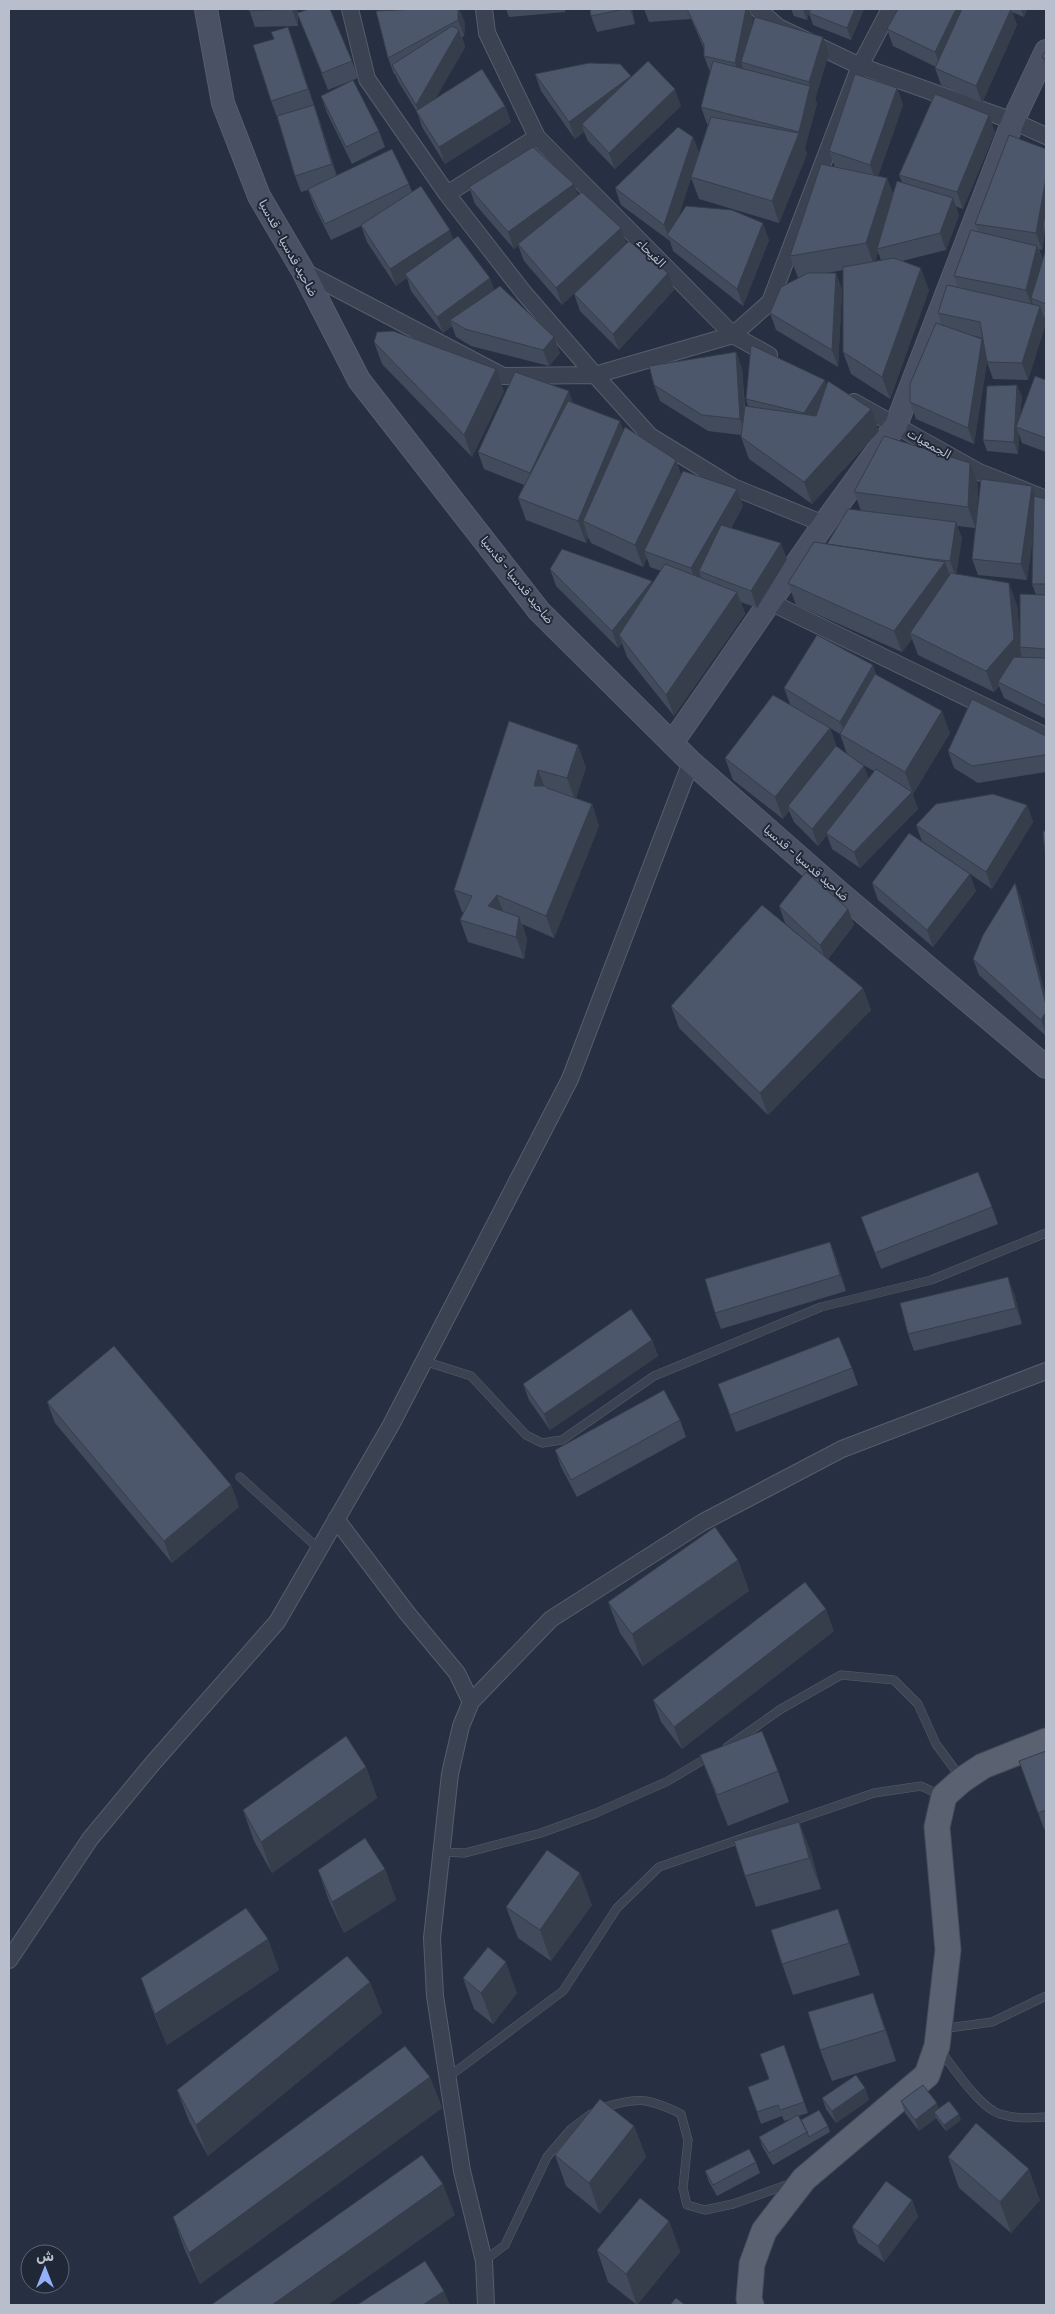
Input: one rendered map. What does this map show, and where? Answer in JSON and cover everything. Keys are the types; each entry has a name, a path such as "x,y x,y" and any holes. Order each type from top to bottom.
{"main road":[{"name":"ضاحيد قدسيا - قدسيا","path":"206,9 224,103 259,196 303,271 359,380 539,611 691,762 840,893 1046,1067"},
{"name":"الجمعيات","path":"896,425 1013,121 1046,51"},
{"path":"672,744 824,524 896,425"},
{"path":"751,2305 749,2299 752,2264 764,2231 804,2179 927,2075 938,2038 948,1950 937,1827 944,1796 962,1780 983,1766 1046,1741"}],"street":[{"path":"350,9 367,79 447,194 524,293 650,436 733,487 824,524"},
{"name":"الفيحاء","path":"484,9 487,33 536,137 732,335 784,364"},
{"path":"758,9 778,27 860,66 1013,121 1046,136"},
{"path":"303,271 503,376 595,375 732,335 770,302 860,66 890,9"},
{"path":"447,194 536,137"},
{"path":"836,392 896,425"},
{"name":"الجمعيات","path":"896,425 979,472 1046,499"},
{"path":"770,602 1046,736"},
{"path":"9,1960 90,1839 153,1762 278,1622 391,1425 570,1080 691,762"},
{"path":"486,2305 484,2261 462,2171 447,2078 435,1996 432,1938 450,1774 461,1726 471,1702 551,1619 703,1522 842,1449 1046,1371"},
{"path":"336,1519 407,1613 457,1673 471,1702"}],"lane":[{"path":"424,1361 471,1376 526,1435 542,1443 562,1440 654,1376 663,1372 821,1307 931,1280 1046,1233"},
{"path":"240,1477 320,1549"},
{"path":"723,1749 781,1708 840,1675 894,1680 918,1704 936,1744 962,1780"},
{"path":"440,1852 465,1853 541,1833 596,1813 666,1782 715,1754"},
{"path":"447,2078 563,1992 617,1908 660,1867 874,1793 921,1786 944,1796"},
{"path":"1046,1996 992,2022 938,2038 975,2095 998,2114 1023,2119 1046,2117"},
{"path":"484,2261 505,2245 547,2158 571,2129 600,2108 630,2099 656,2102 681,2114 688,2140 683,2188 687,2205 705,2210 733,2204 804,2179"}],"building":[{"path":"249,9 292,9 249,11"},
{"path":"309,9 330,9 352,61 322,73 297,13"},
{"path":"458,9 458,20 388,58 376,11"},
{"path":"590,9 624,9 591,16"},
{"path":"687,9 746,9 735,63 704,56 704,45"},
{"path":"811,9 855,9 847,28 809,13"},
{"path":"898,9 956,9 935,52 887,29"},
{"path":"962,9 1011,9 976,86 935,68"},
{"path":"755,17 823,37 809,82 741,62"},
{"path":"452,26 459,30 416,105 392,65"},
{"path":"288,27 308,89 271,101 253,45 274,39 271,32"},
{"path":"1046,50 1046,59 1042,57"},
{"path":"648,61 675,89 609,153 582,124"},
{"path":"713,61 810,86 799,132 701,107"},
{"path":"589,63 620,64 631,76 569,122 535,74"},
{"path":"482,69 505,106 439,147 416,111"},
{"path":"855,74 897,88 870,165 829,151"},
{"path":"353,80 379,131 346,147 321,96"},
{"path":"935,94 989,115 957,192 899,175"},
{"path":"314,105 332,164 295,176 277,116"},
{"path":"711,117 799,133 772,201 691,177"},
{"path":"678,127 693,137 664,225 615,188"},
{"path":"1009,135 1046,149 1046,178 1036,233 975,224"},
{"path":"533,147 574,184 508,232 469,187"},
{"path":"392,149 409,184 325,224 308,189"},
{"path":"821,164 887,178 866,243 790,256"},
{"path":"897,181 953,198 940,233 877,249"},
{"path":"421,186 450,230 390,269 361,225"},
{"path":"582,192 621,228 556,288 518,244"},
{"path":"1046,205 1046,228 1043,228"},
{"path":"686,206 732,210 763,223 737,289 667,235"},
{"path":"971,230 1037,246 1026,290 954,276"},
{"path":"458,236 490,278 437,317 405,274"},
{"path":"629,241 668,273 613,334 574,294"},
{"path":"1046,249 1046,304 1031,298"},
{"path":"894,258 921,268 882,377 843,352 843,267"},
{"path":"808,273 836,273 832,350 770,313 781,287"},
{"path":"947,285 1040,306 1022,363 987,362 980,322 938,313"},
{"path":"500,286 554,337 543,350 465,329 450,320"},
{"path":"936,323 982,339 968,428 910,402 910,384"},
{"path":"393,331 496,369 464,435 374,342 377,332"},
{"path":"751,345 825,380 804,413 746,399"},
{"path":"736,352 740,419 702,415 654,385 649,366"},
{"path":"515,372 569,391 530,473 478,452"},
{"path":"1035,376 1046,380 1046,438 1016,427"},
{"path":"828,381 871,409 804,482 741,437 745,406 816,416"},
{"path":"1017,385 1014,442 983,440 987,386"},
{"path":"568,401 620,421 578,521 518,498"},
{"path":"625,427 676,460 635,545 583,521"},
{"path":"884,436 970,463 968,507 854,492"},
{"path":"683,471 737,489 691,568 644,551"},
{"path":"981,479 1032,486 1021,564 972,559"},
{"path":"1034,496 1046,499 1046,584 1032,584"},
{"path":"848,509 956,522 950,561 827,544"},
{"path":"721,525 781,543 751,591 699,571"},
{"path":"814,542 945,562 894,631 788,583"},
{"path":"562,549 652,581 612,631 550,569"},
{"path":"665,564 737,592 666,695 619,635"},
{"path":"951,573 1009,583 1014,639 986,671 910,633"},
{"path":"1020,594 1046,595 1046,649 1020,647"},
{"path":"817,635 873,665 840,722 784,688"},
{"path":"1014,657 1046,658 1046,706 998,682"},
{"path":"875,674 942,711 905,772 840,734"},
{"path":"773,695 830,728 775,797 725,758"},
{"path":"972,699 1046,736 1045,755 972,766 948,751"},
{"path":"509,721 578,745 567,778 538,770 534,786 545,786 592,804 546,916 497,895 488,906 519,917 516,937 460,920 472,896 454,890"},
{"path":"836,746 864,766 812,829 788,806"},
{"path":"876,769 912,792 854,852 826,833"},
{"path":"993,794 1027,805 986,872 916,825 936,804"},
{"path":"1046,830 1046,861 1043,832"},
{"path":"909,833 970,874 927,930 872,883"},
{"path":"806,872 848,909 820,945 779,906"},
{"path":"1015,883 1046,1005 1046,1012 1041,1020 973,959 983,935"},
{"path":"762,905 863,988 760,1093 671,1006"},
{"path":"978,1172 992,1207 875,1253 861,1217"},
{"path":"830,1242 840,1275 715,1313 705,1279"},
{"path":"1008,1277 1016,1308 908,1334 900,1303"},
{"path":"631,1309 652,1340 544,1414 523,1384"},
{"path":"839,1337 852,1368 730,1415 718,1384"},
{"path":"114,1346 231,1485 164,1541 47,1402"},
{"path":"664,1390 680,1420 571,1480 555,1450"},
{"path":"715,1527 738,1560 632,1634 608,1602"},
{"path":"805,1582 826,1609 674,1727 653,1700"},
{"path":"762,1731 778,1771 717,1795 700,1755"},
{"path":"346,1736 366,1767 261,1842 243,1810"},
{"path":"1046,1751 1046,1810 1038,1813 1019,1761"},
{"path":"799,1822 809,1858 745,1876 734,1841"},
{"path":"365,1838 385,1869 332,1902 318,1870"},
{"path":"547,1850 580,1873 540,1930 506,1907"},
{"path":"246,1908 268,1939 155,2014 141,1978"},
{"path":"838,1909 849,1943 782,1964 771,1930"},
{"path":"488,1947 506,1962 481,1993 463,1978"},
{"path":"347,1956 370,1982 196,2125 177,2090"},
{"path":"873,1993 885,2030 820,2050 808,2012"},
{"path":"784,2045 804,2102 780,2110 778,2105 757,2112 748,2087 769,2079 760,2054"},
{"path":"405,2046 430,2077 189,2253 173,2217"},
{"path":"856,2075 865,2088 832,2111 822,2098"},
{"path":"923,2085 937,2103 915,2120 901,2101"},
{"path":"600,2099 634,2126 589,2183 555,2155"},
{"path":"949,2101 959,2114 944,2125 934,2112"},
{"path":"819,2110 828,2126 809,2137 801,2120"},
{"path":"798,2115 807,2132 769,2153 759,2137"},
{"path":"976,2123 1029,2169 1000,2202 948,2157"},
{"path":"749,2149 756,2162 713,2185 705,2171"},
{"path":"422,2155 443,2184 272,2305 211,2305"},
{"path":"886,2181 912,2200 878,2246 852,2227"},
{"path":"640,2198 669,2221 626,2274 597,2250"},
{"path":"425,2261 444,2291 423,2305 357,2305"},
{"path":"676,2298 685,2305 670,2305"}]}
